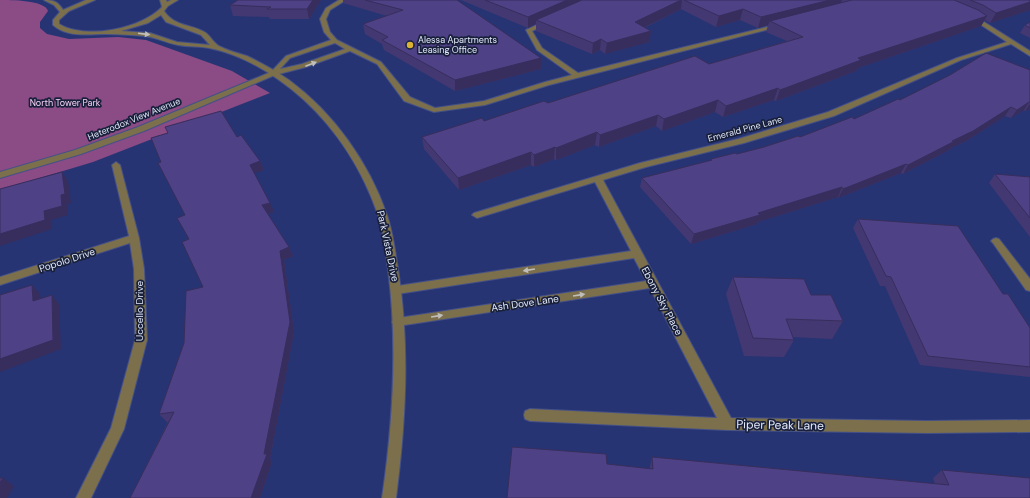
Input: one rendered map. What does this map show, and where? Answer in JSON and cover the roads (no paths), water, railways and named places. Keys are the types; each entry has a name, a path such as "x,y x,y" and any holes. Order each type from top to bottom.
{"street":[{"path":"47,0 56,4 63,13"},
{"path":"92,0 75,6 63,13 56,22 60,28 78,33 105,32 140,24 162,12 164,3 175,0"},
{"path":"343,0 328,9 323,19 327,32 335,41 368,56 379,63 407,99 434,110 485,103 547,83 783,25"},
{"name":"Park Vista Drive","path":"162,12 168,21 203,34 216,47"},
{"path":"963,13 975,18 1030,54"},
{"path":"556,18 529,30 539,49 578,76"},
{"name":"Park Vista Drive","path":"105,32 152,35 179,44 216,47 234,54 273,73 294,88 313,104 344,139 372,187 384,217 397,290 400,366 398,424 388,498"},
{"path":"273,73 288,57 335,41"},
{"name":"Emerald Pine Lane","path":"477,215 643,165 741,141 831,114 959,59 1012,42"},
{"path":"273,73 304,66 350,49"},
{"name":"Heterodox View Avenue","path":"0,175 78,152 141,129 273,73"},
{"name":"Uccello Drive","path":"83,498 116,429 141,340 139,269 134,238 116,165"},
{"name":"Ebony Sky Place","path":"598,179 727,424"},
{"name":"Popolo Drive","path":"0,281 134,238"},
{"path":"996,241 1030,287"},
{"path":"397,290 637,254"},
{"name":"Ash Dove Lane","path":"398,322 653,284"},
{"name":"Piper Peak Lane","path":"530,415 727,424 927,427 1030,426"}],"place":[{"name":"Alessa Apartments Leasing Office","path":"410,45"}],"park label":[{"name":"North Tower Park","path":"65,103"}]}
